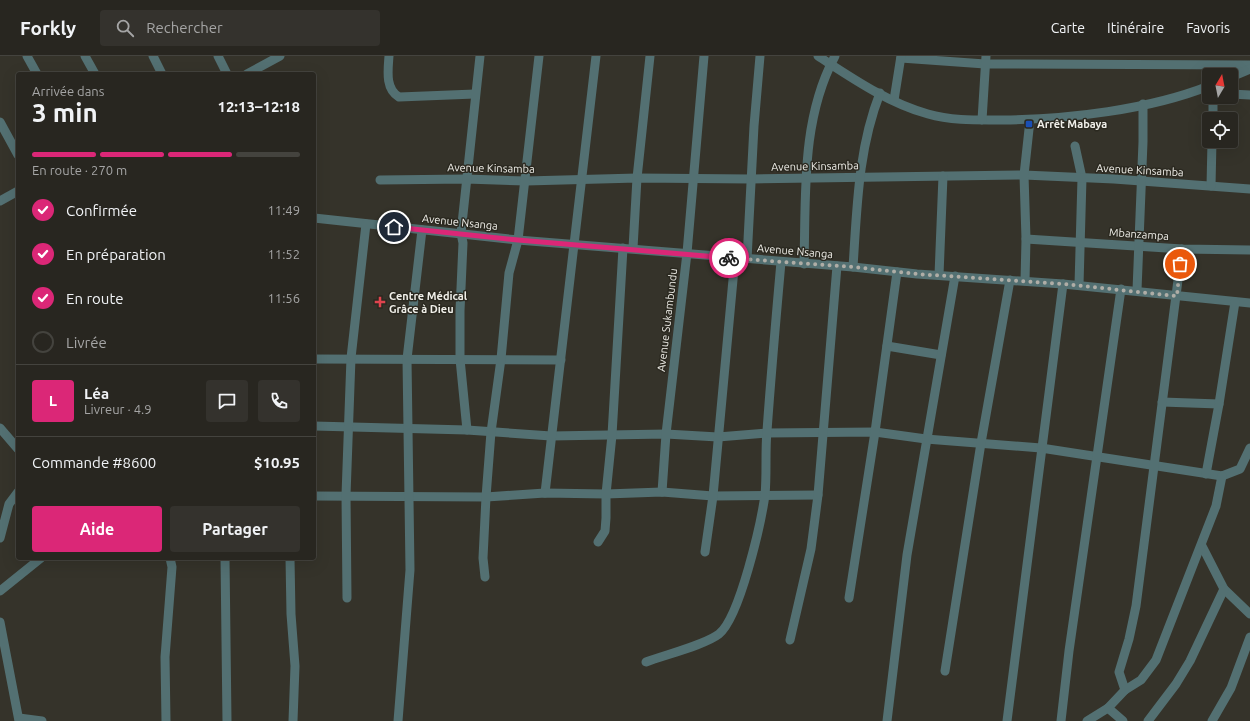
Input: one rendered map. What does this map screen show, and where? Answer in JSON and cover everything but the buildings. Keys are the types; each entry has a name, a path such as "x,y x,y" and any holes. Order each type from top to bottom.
{"street":[{"path":"27,56 36,72"},
{"path":"85,56 94,72"},
{"path":"153,56 161,72"},
{"path":"218,56 227,72"},
{"path":"389,56 390,88 393,94 399,97 475,94"},
{"path":"467,430 460,359 460,311 463,243 461,233 480,56"},
{"path":"485,577 483,558 486,496 492,432 502,359 509,273 518,240 526,181 539,56"},
{"path":"545,493 596,56"},
{"path":"632,248 637,178 650,56"},
{"name":"Avenue Sukambundu","path":"662,492 666,434 687,253 704,56"},
{"path":"747,259 760,56"},
{"path":"818,56 832,60 880,93 894,100 928,114 951,118 982,120 1030,120 1105,112 1202,88"},
{"path":"251,72 277,57"},
{"path":"894,100 901,57 985,60 1250,64"},
{"path":"804,264 806,178 810,127 816,101 832,60"},
{"path":"982,120 985,60"},
{"path":"1238,74 1250,69"},
{"path":"1192,92 1202,93"},
{"path":"853,267 859,177 866,137 880,93"},
{"path":"1238,94 1250,95"},
{"path":"1137,290 1143,104"},
{"path":"1025,281 1026,239 1024,175 1030,120"},
{"path":"0,122 16,151"},
{"path":"1075,146 1082,178 1079,242 1079,285"},
{"path":"1211,186 1212,148"},
{"name":"Avenue Kinsamba","path":"380,180 466,179 526,181 637,178 751,179 1024,175 1141,181 1250,189"},
{"path":"939,276 943,176"},
{"path":"3,198 16,192"},
{"path":"3,198 16,198"},
{"name":"Avenue Nsanga","path":"316,218 518,240 632,248 939,276 1079,285 1250,303"},
{"path":"347,598 346,495 351,358 366,224"},
{"path":"398,721 410,570 407,358 422,230"},
{"name":"Mbanzampa","path":"1026,239 1182,249 1250,250"},
{"path":"598,542 605,531 606,494 612,435 623,248"},
{"path":"1125,690 1119,672 1129,639 1136,606 1182,249"},
{"path":"705,552 713,496 735,258"},
{"path":"646,662 710,639 720,633 733,616 739,595 746,581 764,495 767,433 781,262"},
{"path":"790,640 811,549 818,495 825,432 838,266"},
{"path":"849,598 876,432 897,272"},
{"path":"887,721 907,555 955,276"},
{"path":"945,671 980,443 1010,280"},
{"path":"1007,721 1063,284"},
{"path":"1061,721 1096,456 1121,289"},
{"path":"1206,474 1235,302"},
{"path":"887,346 941,355"},
{"path":"316,359 407,358 561,360"},
{"path":"1162,402 1219,404"},
{"path":"316,426 467,430 552,436 666,434 718,437 767,433 876,432 926,439 1041,448 1154,464 1222,476 1240,469 1250,448"},
{"path":"0,428 16,447"},
{"path":"1087,721 1108,708 1125,690 1141,680 1156,660 1202,546 1216,506 1222,476"},
{"path":"316,496 346,495 410,497 486,496 545,493 606,494 662,492 713,496 818,495"},
{"path":"0,538 9,504 16,495"},
{"path":"1202,546 1224,589 1250,614"},
{"path":"0,592 39,560"},
{"path":"166,721 165,656 172,567 170,560"},
{"path":"225,560 227,721"},
{"path":"290,560 291,614 295,666 293,721"},
{"path":"1148,721 1176,684 1190,661 1224,589"},
{"path":"0,622 19,720 42,721"},
{"path":"1212,721 1231,688 1250,637"},
{"path":"1108,708 1123,721"}],"way so far":[{"path":"729,258 853,267 917,274 1137,290 1177,296 1180,264"}],"place":[{"name":"Arrêt Mabaya","path":"1029,124"},
{"name":"Centre Médical Grâce à Dieu","path":"380,302"}],"route":[{"path":"394,227 518,240 610,246 729,258"}]}
